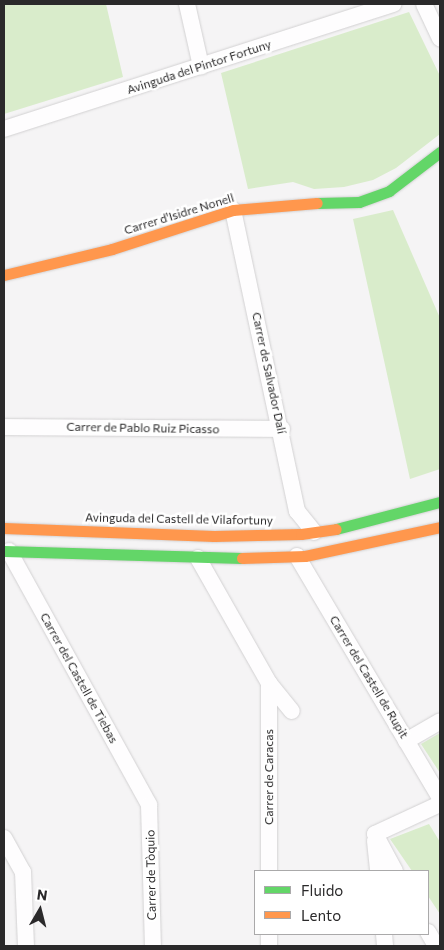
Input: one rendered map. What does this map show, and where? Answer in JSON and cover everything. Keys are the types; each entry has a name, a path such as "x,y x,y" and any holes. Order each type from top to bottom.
{"street":[{"path":"187,4 202,66"},
{"name":"Avinguda del Pintor Fortuny","path":"4,129 393,4"},
{"path":"424,4 440,38"},
{"name":"Carrer d'Isidre Nonell","path":"4,275 112,249 233,210 284,203 359,202 389,190 440,152"},
{"name":"Carrer de Salvador Dalí","path":"233,210 282,430 297,511 314,532"},
{"name":"Carrer de Pablo Ruiz Picasso","path":"4,427 282,430"},
{"name":"Avinguda del Castell de Vilafortuny","path":"4,528 214,536 314,532 356,526 440,502"},
{"path":"6,551 198,558 297,556 358,548 440,527"},
{"name":"Carrer del Castell de Tiebas","path":"6,551 150,805"},
{"name":"Carrer del Castell de Rupit","path":"297,556 440,798"},
{"path":"198,558 269,683 292,711"},
{"name":"Carrer de Caracas","path":"269,683 269,870"},
{"path":"406,741 440,721"},
{"path":"375,834 440,804"},
{"name":"Carrer de Tòquio","path":"150,805 153,946"},
{"path":"375,834 378,870"},
{"path":"375,834 394,870"},
{"path":"4,838 24,872 26,946"},
{"path":"429,934 436,946"}],"green space":[{"path":"4,4 106,4 123,77 4,114"},
{"path":"409,12 440,76 440,134 396,168 373,180 344,187 314,189 293,182 248,189 221,73"},
{"path":"393,210 440,318 440,469 410,479 353,219"},
{"path":"440,733 440,773 421,744"},
{"path":"429,824 440,842 440,914 429,898 429,870 411,870 390,839"}],"traffic: fast":[{"path":"317,203 359,202 389,191 440,152"},
{"path":"336,529 440,502"},
{"path":"4,551 242,558"}],"traffic: slow":[{"path":"4,275 112,249 233,210 317,203"},
{"path":"242,558 305,556 440,527"},
{"path":"4,528 214,536 301,534 336,529"}]}
